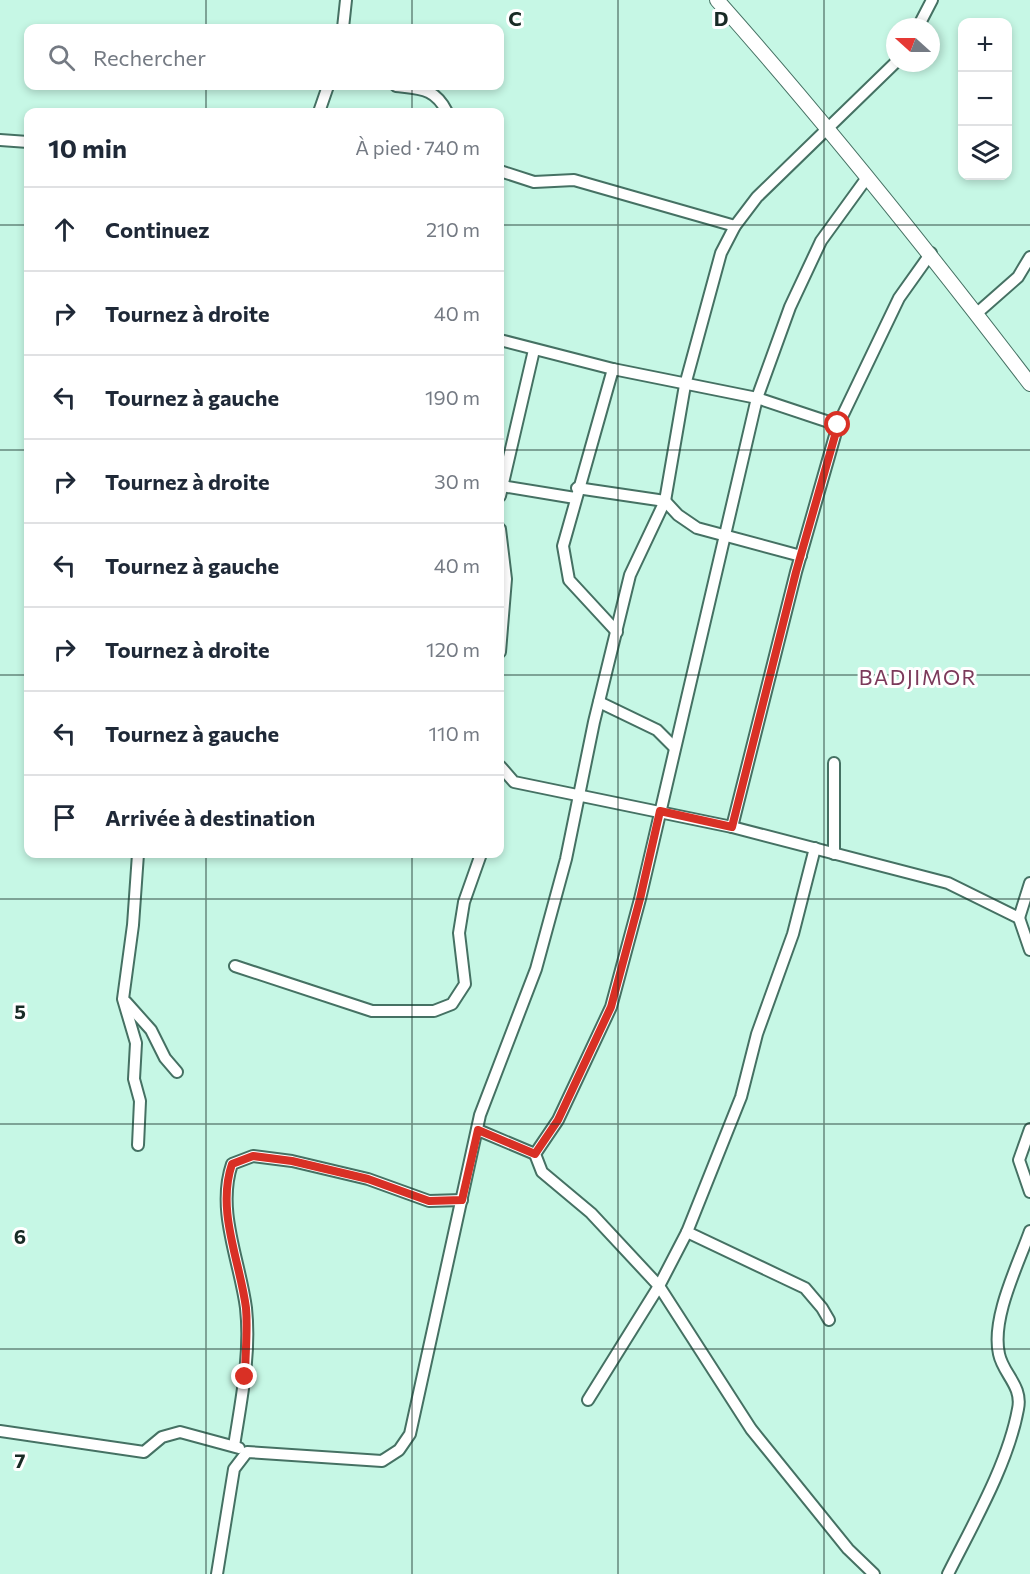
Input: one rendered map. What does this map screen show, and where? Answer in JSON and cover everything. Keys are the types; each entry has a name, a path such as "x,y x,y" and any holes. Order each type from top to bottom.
{"main road":[{"path":"717,0 827,127 866,179 931,253 1030,384"}],"street":[{"path":"343,24 345,0"},
{"path":"923,18 932,0"},
{"path":"0,1431 144,1452 162,1437 180,1432 234,1446 247,1452 382,1461 399,1450 410,1434 480,1115 536,969 566,859 599,702 630,575 665,501 685,385 706,299 722,253 735,226 757,197 886,71"},
{"path":"320,108 327,90"},
{"path":"428,90 445,108"},
{"path":"0,129 5,141 24,142"},
{"path":"504,172 534,182 574,180 735,226"},
{"path":"535,1154 558,1120 611,1007 640,899 757,398 790,307 821,241 866,179"},
{"path":"732,827 801,556 838,425 899,298 931,253"},
{"path":"976,314 1018,277 1030,257"},
{"path":"504,341 613,369 757,398 838,425"},
{"path":"504,478 534,350"},
{"path":"613,369 576,493 563,546 569,580 616,632"},
{"path":"504,491 576,493 665,501 678,515 697,528 723,537 801,556"},
{"path":"504,562 506,579 504,603"},
{"path":"599,702 657,730 674,747"},
{"path":"834,763 834,854"},
{"path":"504,771 514,782 732,827 948,883 1019,918"},
{"path":"588,1400 659,1286 687,1232 741,1097 757,1034 793,934 814,848"},
{"path":"138,858 133,926 123,999 136,1043 134,1079 140,1101 138,1146"},
{"path":"235,966 372,1011 434,1011 452,1004 465,984 459,933 464,902 480,858"},
{"path":"1030,883 1019,918 1030,951"},
{"path":"123,999 151,1030 165,1058 177,1072"},
{"path":"1030,1129 1019,1160 1030,1192"},
{"path":"478,1130 535,1154 543,1172 591,1213 659,1286 751,1428 848,1549 874,1574"},
{"path":"234,1446 245,1377 246,1310 228,1219 226,1184 232,1164 253,1156 292,1161 368,1179 429,1201 462,1200"},
{"path":"948,1574 1003,1458 1019,1407 1016,1385 999,1355 998,1323 1030,1231"},
{"path":"687,1232 805,1288 829,1320"},
{"path":"217,1574 234,1469 247,1452"}],"district":[{"name":"BADJIMOR","path":"918,676"}],"route":[{"path":"245,1377 246,1310 228,1219 226,1184 232,1164 253,1156 292,1161 368,1179 429,1201 462,1200 478,1130 535,1154 558,1120 611,1007 640,899 660,811 732,827 796,572 838,425"}]}
